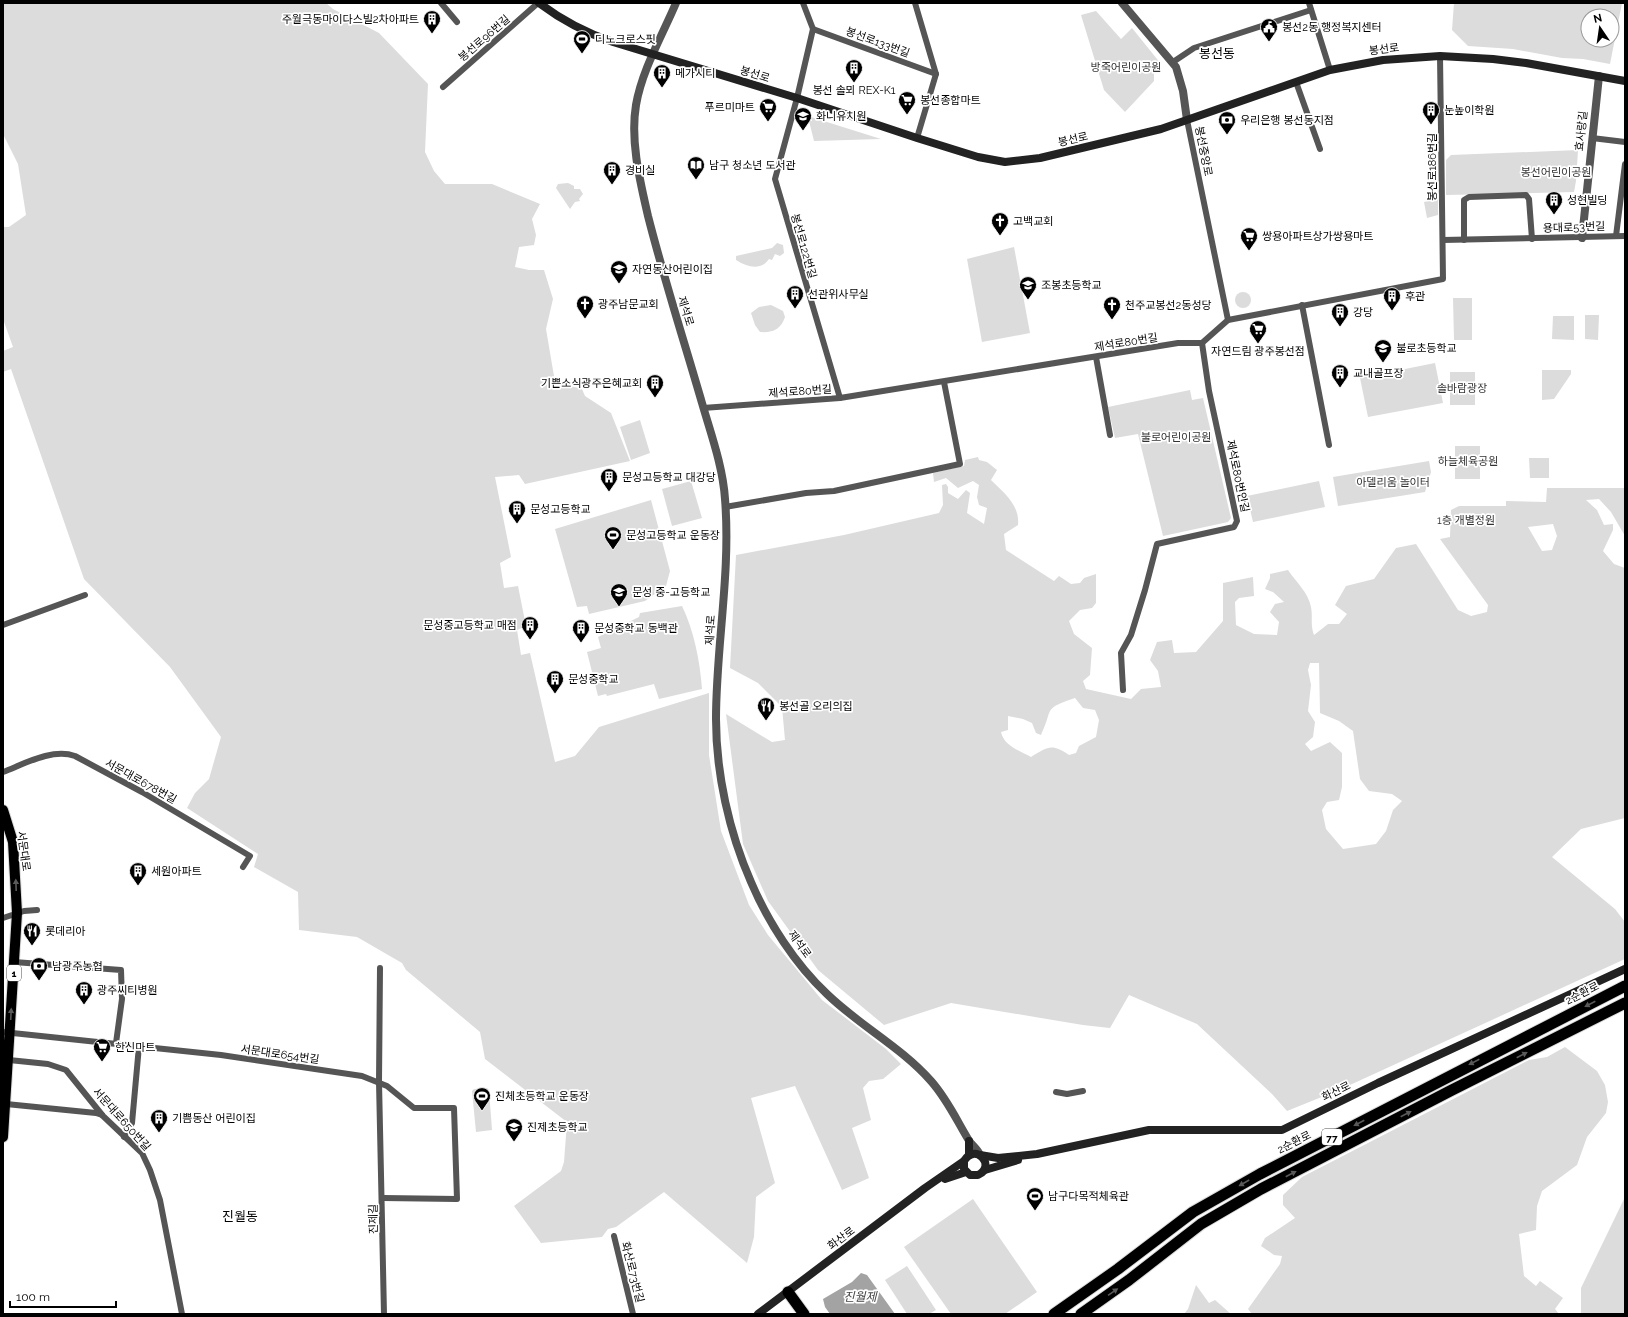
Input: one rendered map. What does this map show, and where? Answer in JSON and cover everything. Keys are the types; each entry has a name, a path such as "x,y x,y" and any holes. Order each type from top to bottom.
{"highway":[{"name":"2순환로","path":"1054,1314 1118,1269 1193,1212 1253,1178 1625,986"},
{"name":"77","path":"1081,1314 1129,1280 1201,1224 1248,1197 1452,1090 1625,1004"},
{"path":"788,1292 804,1314"}],"main road":[{"name":"봉선로","path":"539,3 569,24 587,33 797,98 917,138 996,161 1021,162 1138,135 1187,120 1330,70 1383,60 1440,56 1513,61 1625,81"},
{"name":"서문대로","path":"3,810 14,847 17,913 7,1032 9,1060 3,1137"},
{"name":"화산로","path":"1037,1154 1149,1130 1282,1130 1378,1083 1625,969"},
{"path":"966,1172 969,1141"},
{"path":"938,1180 973,1154 998,1158 1037,1154"},
{"path":"938,1180 966,1172 976,1176 985,1170 1037,1154"},
{"path":"980,1155 985,1160 985,1170"},
{"name":"화산로","path":"758,1314 925,1188 938,1180"}],"street":[{"path":"441,3 457,22"},
{"name":"봉선로96번길","path":"443,87 539,3"},
{"name":"제석로","path":"676,3 653,54 640,88 636,106 636,144 640,182 659,260 720,470 726,506 727,548 716,716 716,741 726,802 744,864 766,913 778,933 825,993 909,1058 922,1072 948,1102 969,1141 979,1151 980,1155"},
{"path":"804,3 813,29"},
{"name":"봉선로133번길","path":"915,3 936,74"},
{"name":"봉선중앙로","path":"1122,3 1173,62 1183,91 1187,120 1228,320"},
{"path":"1309,3 1330,70"},
{"path":"1173,62 1194,48 1311,10"},
{"name":"봉선로133번길","path":"813,29 936,74"},
{"name":"봉선로122번길","path":"813,29 797,98 774,178 840,398"},
{"name":"봉선로186번길","path":"1302,305 1443,279 1440,56"},
{"path":"917,138 936,74"},
{"name":"효사랑길","path":"1582,238 1599,76"},
{"path":"1296,82 1320,148"},
{"path":"1592,138 1625,142"},
{"name":"용대로53번길","path":"1616,236 1625,164"},
{"name":"용대로53번길","path":"1464,240 1464,200 1469,197 1526,195 1530,199 1532,238"},
{"name":"용대로53번길","path":"1443,240 1625,236"},
{"path":"1202,343 1228,320 1302,305 1329,445"},
{"name":"제석로80번길","path":"703,408 840,398 1178,343 1202,343"},
{"name":"제석로80번안길","path":"1123,690 1121,653 1130,635 1145,590 1157,544 1234,527 1237,521 1209,391 1202,343"},
{"path":"1096,356 1110,435"},
{"path":"726,506 806,493 834,491 960,464 944,382"},
{"path":"3,625 85,595"},
{"name":"서문대로678번길","path":"3,772 52,755 64,753 75,756 142,792 250,856 243,867"},
{"path":"3,918 17,913 37,910"},
{"path":"14,962 121,970 122,999 116,1043"},
{"path":"380,968 379,1082 383,1198"},
{"name":"서문대로654번길","path":"7,1032 221,1055 362,1076 387,1086 414,1108 454,1108 457,1199"},
{"path":"124,1137 132,1123 139,1046"},
{"name":"서문대로650번길","path":"9,1060 48,1064 62,1068 70,1074 103,1116 142,1153 150,1170 160,1200 182,1314"},
{"path":"1056,1092 1067,1094 1083,1091"},
{"path":"6,1104 96,1113 103,1116"},
{"name":"진제길","path":"384,1314 383,1198 457,1199"},
{"name":"화산로73번길","path":"614,1236 633,1314"}],"green space":[{"path":"3,3 326,3 333,9 379,33 428,84 425,152 434,171 445,184 492,184 540,204 532,219 536,235 534,245 519,247 515,267 529,270 544,270 553,299 546,329 555,382 582,389 585,396 611,413 630,461 525,484 519,475 495,477 511,557 500,563 504,588 518,586 526,626 517,630 521,655 530,653 555,762 575,756 599,727 709,693 709,755 721,831 749,905 768,935 822,1000 886,1049 901,1064 883,1079 869,1081 863,1088 871,1120 852,1128 869,1178 842,1190 795,1086 751,1098 775,1183 756,1197 754,1237 747,1263 664,1192 616,1227 608,1229 602,1237 541,1243 514,1206 561,1171 564,1162 567,1122 485,1059 480,1032 406,970 402,963 357,937 299,930 298,892 254,867 258,854 187,808 195,793 209,779 221,737 170,667 84,579 11,369 3,372 3,351 13,347 3,319 3,227 9,227 26,215 18,164 3,134"},
{"path":"1454,3 1622,3 1620,13 1620,8 1580,8 1580,48 1613,48 1610,64 1583,59 1562,58 1513,49 1468,46 1452,30"},
{"name":"방죽어린이공원","path":"1096,11 1121,39 1132,28 1161,64 1154,72 1154,81 1125,112 1104,90 1081,15"},
{"path":"811,117 881,139 814,141 809,121 812,121"},
{"name":"봉선어린이공원","path":"1578,150 1574,192 1446,195 1446,160 1451,155"},
{"path":"568,183 574,186 574,189 580,189 583,194 579,199 580,201 575,202 570,209 556,188 558,184"},
{"path":"1438,199 1438,215 1427,218 1424,202"},
{"path":"777,243 783,245 784,253 780,256 775,254 772,260 769,259 762,265 754,267 736,260 736,256 772,248"},
{"path":"1014,247 1030,333 982,342 967,259"},
{"path":"1243,292 1249,294 1251,300 1249,306 1243,308 1237,306 1235,300 1237,294"},
{"path":"1453,298 1472,298 1472,340 1454,340"},
{"path":"771,305 783,311 785,317 781,325 773,331 760,332 755,325 751,313 759,307"},
{"path":"1585,315 1599,315 1598,340 1585,339"},
{"path":"1553,316 1574,316 1574,340 1552,339"},
{"path":"1435,363 1443,403 1368,417 1360,378"},
{"path":"1542,370 1571,370 1571,374 1554,399 1542,400"},
{"name":"솔바람광장","path":"1450,372 1475,372 1475,405 1450,405"},
{"name":"불로어린이공원","path":"1190,390 1192,400 1203,398 1231,518 1228,522 1163,536 1138,434 1115,438 1108,407"},
{"path":"640,420 650,453 631,460 620,427"},
{"name":"하늘체육공원","path":"1455,446 1480,446 1480,479 1455,479"},
{"name":"1층 개별정원","path":"978,457 979,460 987,462 997,470 991,480 1014,505 1018,518 1018,525 1004,534 1006,550 1054,581 1059,576 1071,584 1080,583 1084,578 1096,574 1096,603 1092,608 1080,610 1069,621 1074,634 1092,648 1090,675 1083,681 1086,689 1131,699 1141,689 1161,687 1158,671 1150,660 1157,642 1172,640 1174,653 1196,652 1223,621 1223,583 1253,577 1254,596 1239,598 1235,602 1236,625 1254,634 1277,635 1279,622 1270,612 1275,604 1284,602 1273,592 1265,589 1270,578 1270,574 1288,570 1305,592 1309,602 1312,611 1312,627 1314,635 1328,624 1339,624 1347,614 1335,605 1346,586 1374,579 1396,548 1416,544 1458,610 1471,616 1487,612 1488,605 1440,539 1450,537 1451,510 1459,506 1506,506 1506,501 1546,502 1547,488 1624,488 1625,480 1625,536 1611,512 1599,499 1586,500 1597,510 1604,525 1613,524 1613,530 1603,551 1614,564 1625,568 1625,818 1581,829 1552,857 1615,909 1625,922 1625,959 1339,1090 1287,1111 1272,1094 1197,1024 1129,995 1110,1028 1083,1025 951,1003 884,1025 818,970 768,901 743,844 726,714 772,742 785,740 782,707 758,683 730,668 736,555 844,535 939,513 943,505 942,485 946,484 948,487 948,493 958,499 966,490 970,493 967,513 984,524 987,508 979,505 977,497 979,485 973,481 958,488 946,478 934,482 933,473 964,466 965,460","holes":["1553,524 1557,536 1552,550 1542,551 1528,527","1310,663 1319,663 1320,713 1339,721 1353,731 1360,779 1369,791 1392,794 1402,801 1393,810 1386,831 1376,844 1343,849 1326,829 1322,810 1327,802 1339,800 1342,787 1342,753 1330,742 1311,751 1305,744 1313,737 1315,722 1308,711 1311,685 1308,670","1075,698 1083,708 1095,710 1099,720 1096,737 1079,746 1076,753 1069,755 1058,749 1050,748 1031,757 1013,748 1005,741 1001,732 1008,730 1008,716 1023,719 1032,723 1036,733 1041,735 1050,710"]},
{"path":"1529,458 1549,458 1549,478 1530,478"},
{"name":"아델리움 놀이터","path":"1429,461 1431,472 1425,492 1338,506 1333,477"},
{"name":"문성고등학교 운동장","path":"691,481 702,518 672,526 662,489"},
{"path":"1319,481 1325,507 1253,522 1247,496"},
{"name":"문성고등학교 운동장","path":"651,500 670,571 666,586 645,601 589,614 587,606 577,607 555,529"},
{"path":"682,606 696,646 702,689 659,699 654,684 607,696 606,694 598,696 587,652 601,648 598,637 639,617 640,613"},
{"path":"1565,1047 1597,1071 1605,1085 1608,1102 1606,1113 1587,1137 1577,1165 1542,1191 1537,1206 1536,1230 1519,1234 1524,1276 1536,1286 1540,1281 1563,1298 1555,1309 1559,1314 1252,1314 1248,1309 1280,1264 1282,1256 1274,1255 1261,1246 1265,1238 1295,1218 1283,1205 1283,1195 1302,1177 1529,1060 1547,1057"},
{"name":"진체초등학교 운동장","path":"487,1088 489,1090 492,1130 476,1132 472,1091 474,1089"},
{"path":"1625,1197 1625,1314 1581,1314 1581,1288"},
{"path":"973,1199 1037,1292 1005,1314 951,1314 904,1247"},
{"path":"907,1266 936,1310 929,1314 907,1314 885,1280"},
{"path":"1196,1285 1209,1303 1215,1300 1231,1314 1184,1314 1188,1309"}],"water":[{"name":"진월제","path":"861,1273 867,1275 895,1314 830,1314 825,1307 823,1299 852,1282"}],"place":[{"name":"주월극동마이다스빌2차아파트","path":"432,34"},
{"name":"봉선2동 행정복지센터","path":"1269,42"},
{"name":"디노크로스핏","path":"582,54"},
{"name":"봉선 솔뫼 REX-K1","path":"854,83"},
{"name":"메가시티","path":"662,88"},
{"name":"봉선종합마트","path":"907,115"},
{"name":"푸르미마트","path":"768,122"},
{"name":"눈높이학원","path":"1431,125"},
{"name":"화니유치원","path":"803,131"},
{"name":"우리은행 봉선동지점","path":"1227,135"},
{"name":"남구 청소년 도서관","path":"696,180"},
{"name":"경비실","path":"612,185"},
{"name":"성현빌딩","path":"1554,215"},
{"name":"고백교회","path":"1000,236"},
{"name":"쌍용아파트상가쌍용마트","path":"1249,251"},
{"name":"자연동산어린이집","path":"619,284"},
{"name":"조봉초등학교","path":"1028,300"},
{"name":"선관위사무실","path":"795,309"},
{"name":"후관","path":"1392,311"},
{"name":"광주남문교회","path":"585,319"},
{"name":"천주교봉선2동성당","path":"1112,320"},
{"name":"강당","path":"1340,327"},
{"name":"자연드림 광주봉선점","path":"1258,344"},
{"name":"불로초등학교","path":"1383,363"},
{"name":"교내골프장","path":"1340,388"},
{"name":"기쁜소식광주은혜교회","path":"655,398"},
{"name":"문성고등학교 대강당","path":"609,492"},
{"name":"문성고등학교","path":"517,524"},
{"name":"문성고등학교 운동장","path":"613,550"},
{"name":"문성 중-고등학교","path":"619,607"},
{"name":"문성중고등학교 매점","path":"530,640"},
{"name":"문성중학교 동백관","path":"581,643"},
{"name":"문성중학교","path":"555,694"},
{"name":"봉선골 오리의집","path":"766,721"},
{"name":"세원아파트","path":"138,886"},
{"name":"롯데리아","path":"32,946"},
{"name":"남광주농협","path":"39,981"},
{"name":"광주씨티병원","path":"84,1005"},
{"name":"한신마트","path":"102,1062"},
{"name":"진체초등학교 운동장","path":"482,1111"},
{"name":"기쁨동산 어린이집","path":"159,1133"},
{"name":"진제초등학교","path":"514,1142"},
{"name":"남구다목적체육관","path":"1035,1211"}],"district":[{"name":"봉선동","path":"1217,53"},
{"name":"진월동","path":"240,1216"}]}
